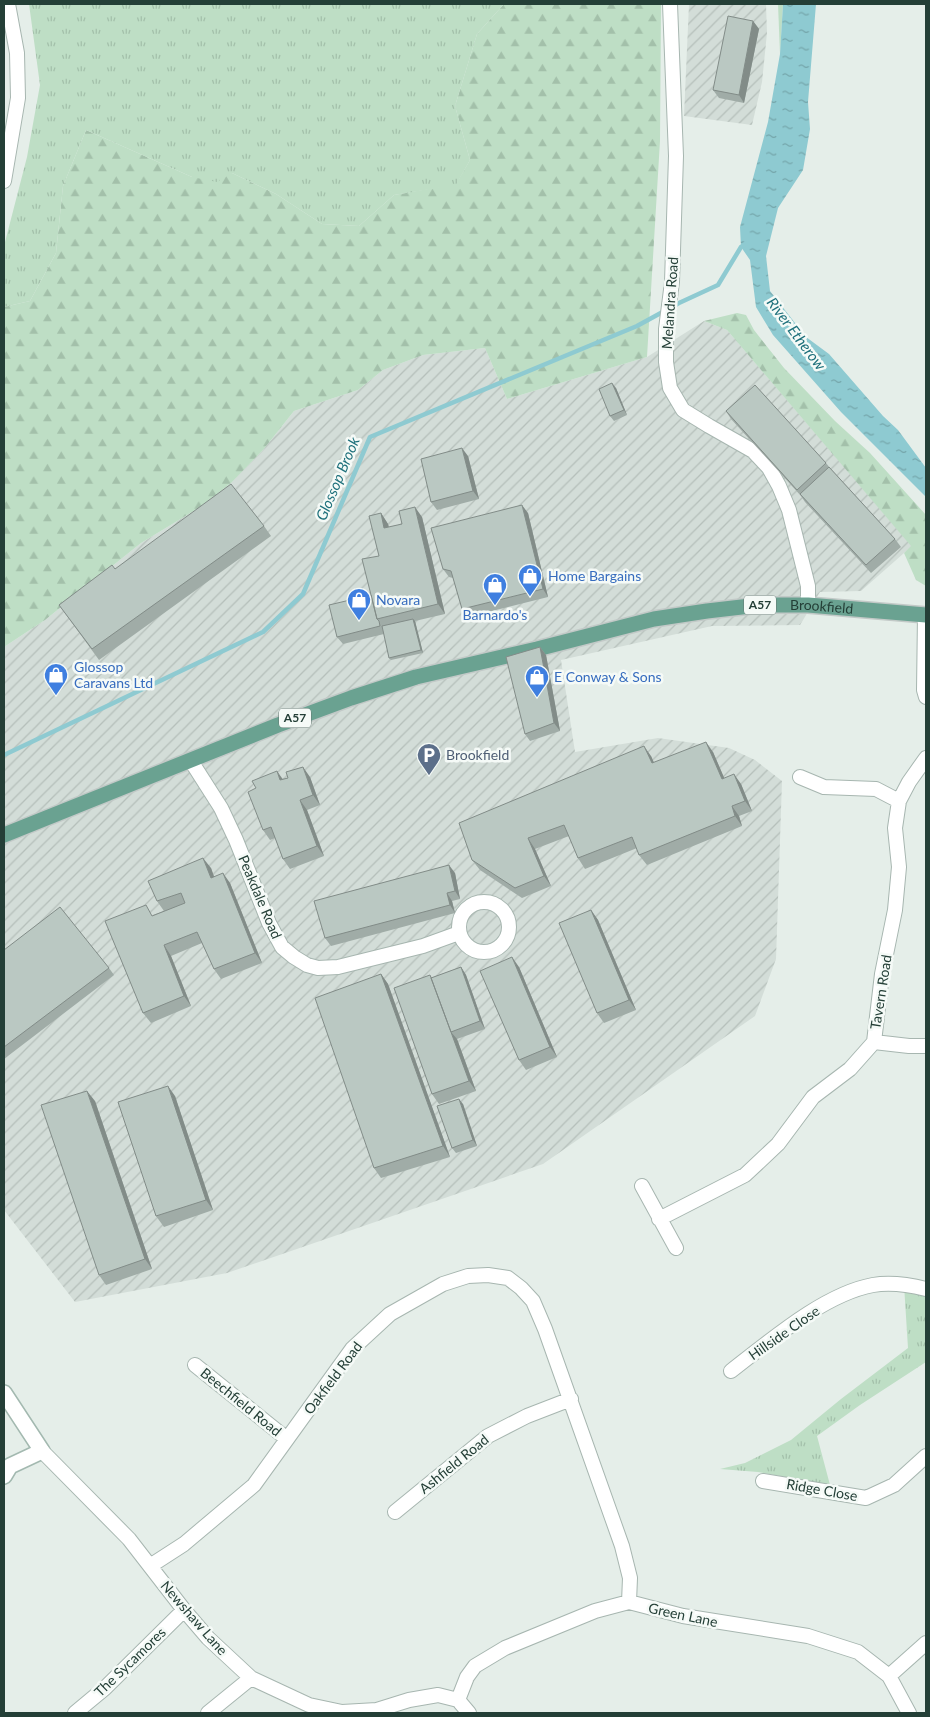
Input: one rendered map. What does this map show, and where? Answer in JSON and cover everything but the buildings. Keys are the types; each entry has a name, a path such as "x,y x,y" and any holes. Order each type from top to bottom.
{"main road":[{"name":"Brookfield","path":"4,835 350,698 416,677 654,619 707,610 759,605 808,605 926,615"}],"street":[{"path":"4,176 18,98 17,53 8,4"},
{"name":"Melandra Road","path":"670,4 676,156 671,293 666,329 666,362 670,388 683,410 753,451 769,468 789,510 808,586 808,605"},
{"path":"926,615 924,690 926,697"},
{"name":"Tavern Road","path":"659,1219 744,1175 778,1144 813,1097 850,1069 874,1042 882,974 895,910 899,867 895,828 899,801 909,782 926,758"},
{"name":"Peakdale Road","path":"191,761 221,808 240,848 269,923 282,947 294,957 307,965 318,968 338,967 423,946 459,933"},
{"path":"800,777 824,787 876,789 899,801"},
{"path":"874,1042 926,1046"},
{"path":"642,1186 676,1248"},
{"name":"Oakfield Road","path":"150,1566 184,1544 254,1486 352,1349 390,1314 443,1284 468,1276 488,1275 508,1278 533,1301 571,1399 622,1546 630,1578 629,1602"},
{"name":"Hillside Close","path":"731,1371 800,1319 842,1295 874,1285 904,1284 926,1289"},
{"name":"Beechfield Road","path":"195,1365 287,1439"},
{"path":"4,1393 42,1450 10,1466 4,1476"},
{"name":"Ashfield Road","path":"395,1512 488,1436 527,1416 571,1399"},
{"name":"Newshaw Lane","path":"42,1450 129,1540 208,1638 251,1678 309,1705 342,1712 377,1710 409,1700 438,1695 458,1700"},
{"name":"Ridge Close","path":"764,1481 866,1498 894,1485 926,1456"},
{"name":"Green Lane","path":"458,1700 467,1677 475,1666 505,1648 595,1611 629,1602 683,1616 808,1636 858,1652 889,1676 909,1713"},
{"name":"The Sycamores","path":"75,1713 105,1688 184,1610"},
{"path":"889,1676 926,1643"},
{"path":"208,1713 251,1678"},
{"path":"458,1700 469,1713"}],"shaded area":[{"path":"689,4 766,4 767,33 762,82 752,125 684,116"},
{"path":"704,321 727,330 912,546 861,591 820,592 800,625 712,626 561,660 575,752 658,738 729,748 755,760 782,781 776,959 755,1016 543,1164 227,1273 75,1302 4,1210 4,647 45,620 141,543 202,506 231,483 263,450 294,411 358,390 383,370 423,355 485,348 507,399 647,357"}],"green space":[{"path":"29,4 504,4 477,34 455,106 470,160 456,185 394,195 359,226 322,224 276,194 232,173 217,182 192,177 86,130 63,186 56,253 30,301 4,307 4,246 27,157 40,85"},
{"path":"504,4 661,4 660,141 647,357 507,399 485,348 423,355 383,370 358,390 294,411 263,450 231,483 202,506 141,543 45,620 4,647 4,307 30,301 56,253 63,186 86,130 192,177 232,173 276,194 322,224 359,226 394,195 456,184 470,160 455,106 477,34"},
{"path":"778,4 783,4 780,54"},
{"path":"737,313 746,315 754,330 784,368 835,421 870,453 926,515 926,586 916,580 904,553 911,546 727,330 704,321"},
{"path":"904,1285 926,1289 926,1362 817,1436 830,1485 758,1472 720,1469 745,1463 791,1440 908,1348"}],"water":[{"name":"River Etherow","path":"783,4 816,4 808,102 810,129 803,170 778,208 766,256 770,291 806,337 829,354 883,416 898,430 926,468 926,497 841,412 773,335 756,307 750,260 741,247 740,227 768,122 780,54"}],"waterway":[{"name":"Glossop Brook","path":"4,755 263,632 303,594 370,437 637,326 679,303 718,285 741,247 746,244"}],"place":[{"name":"Home Bargains","path":"530,597"},
{"name":"Barnardo's","path":"495,606"},
{"name":"Novara","path":"359,621"},
{"name":"Glossop Caravans Ltd","path":"56,696"},
{"name":"E Conway & Sons","path":"537,698"},
{"name":"Brookfield","path":"429,776"}]}
